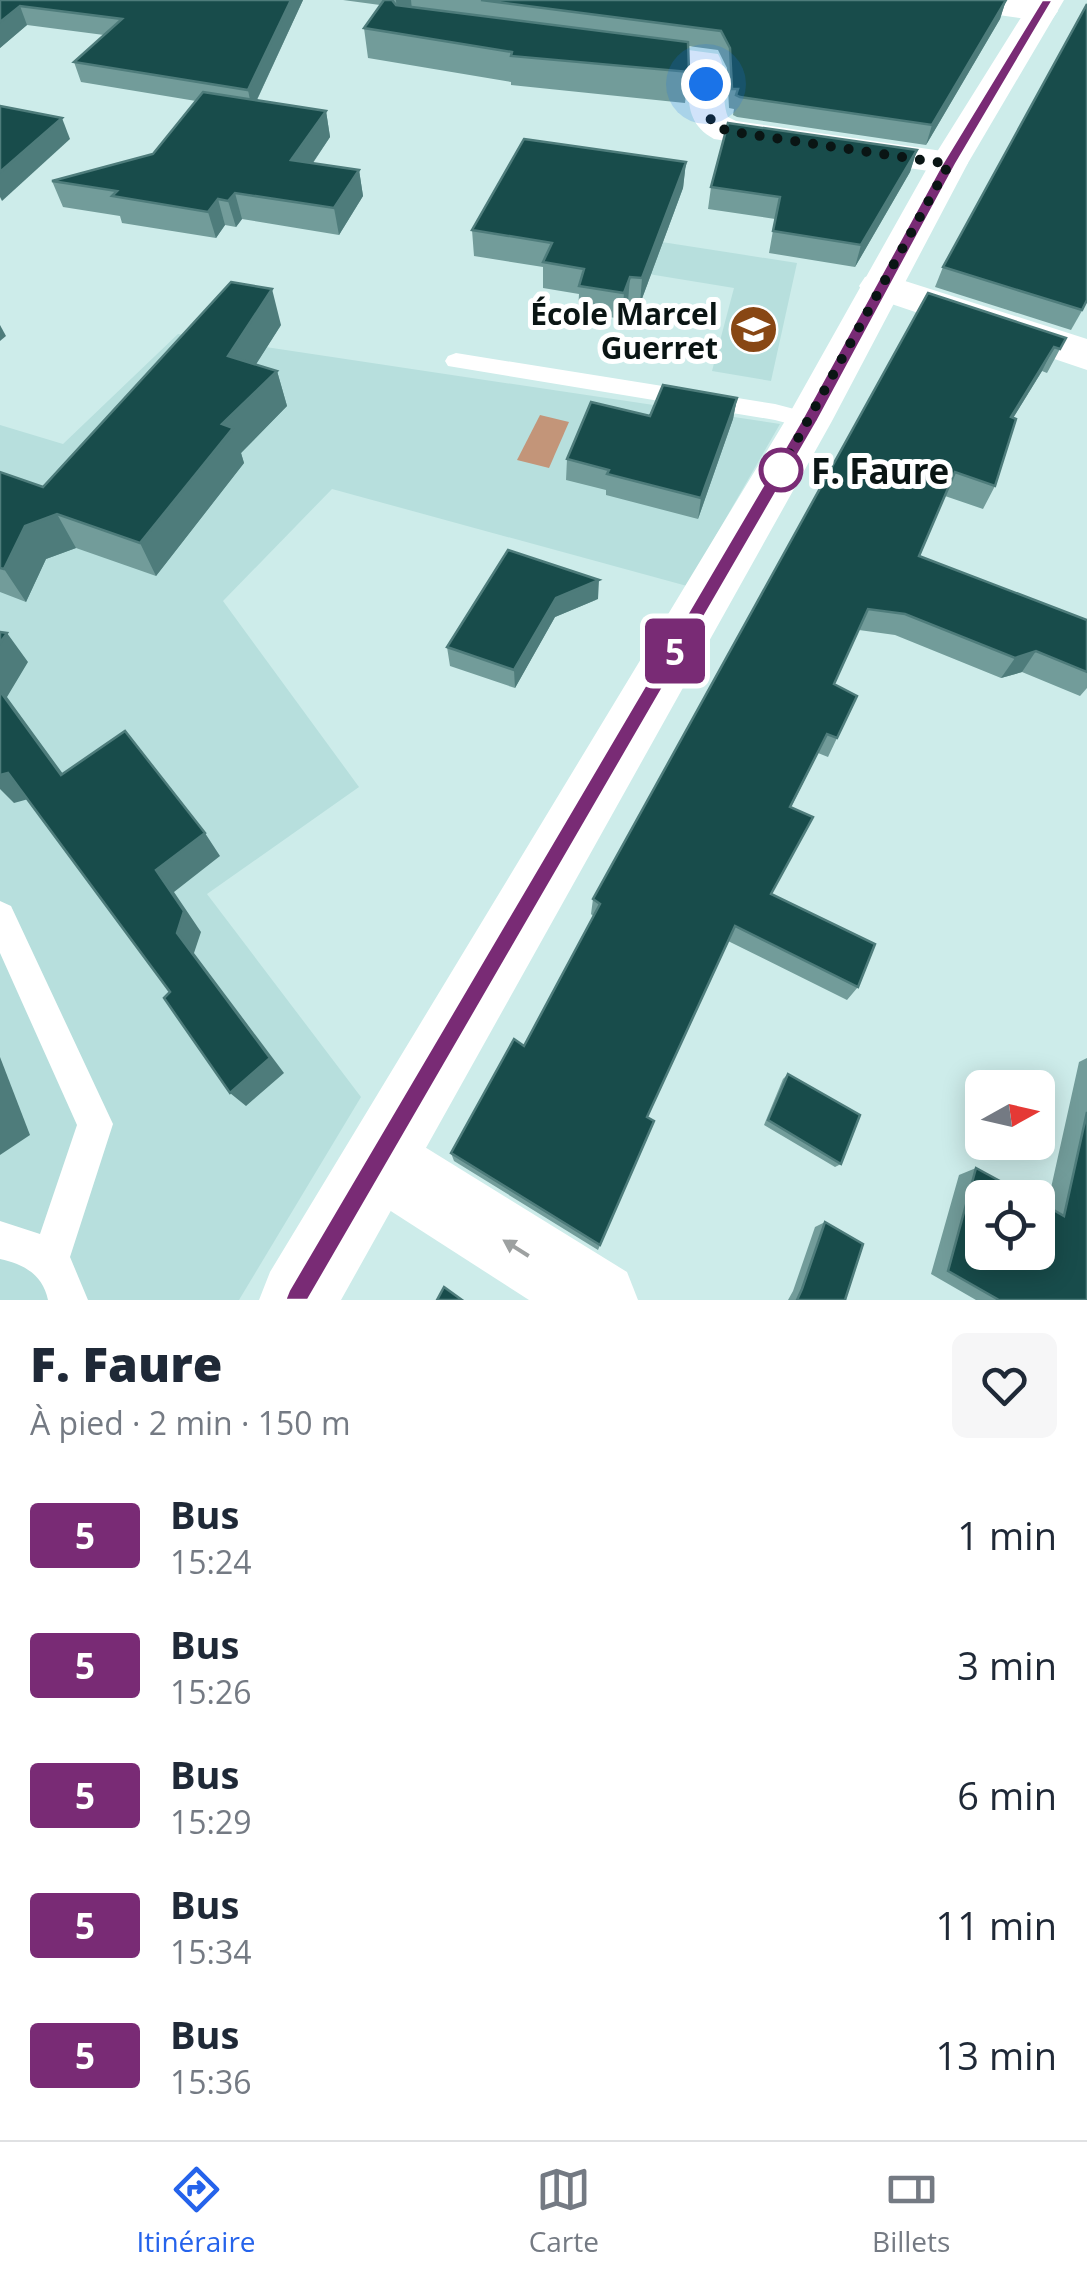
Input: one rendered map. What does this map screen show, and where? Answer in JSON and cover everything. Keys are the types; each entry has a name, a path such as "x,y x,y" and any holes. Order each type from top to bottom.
{"street":[{"path":"298,1300 809,422 949,164 1045,6 963,0"},
{"path":"588,46 706,61 706,106 712,123 727,131 949,164"},
{"path":"880,286 1087,355"},
{"path":"381,1162 598,1300"}],"lane":[{"path":"456,361 775,412 809,422"},
{"path":"0,918 96,1124 50,1260"},
{"path":"0,1240 26,1245 50,1260 66,1285 68,1300"}],"shaded area":[{"name":"École Marcel Guerret","path":"636,238 797,263 771,381 712,371 734,288 624,270"},
{"path":"178,334 780,424 687,586 332,489 223,601 359,787 207,894 361,1097 239,1300 0,1300 0,425 63,444"},
{"path":"540,415 569,422 549,468 517,460"}],"building":[{"path":"0,0 291,0 248,90 74,62 122,19 20,6 0,22"},
{"path":"384,0 392,0 396,5 688,42 689,72 511,56 512,52 364,28"},
{"path":"481,0 1006,0 932,125 740,97 736,95 738,89 732,89 730,48 721,31"},
{"path":"1087,4 1087,300 1082,310 943,267"},
{"path":"203,92 326,111 291,160 359,170 334,208 235,193 228,201 218,199 208,212 112,196 117,191 52,181 153,154"},
{"path":"0,106 62,118 0,172"},
{"path":"728,123 917,150 861,245 773,231 780,197 711,187"},
{"path":"524,139 686,162 642,278 630,277 624,293 579,286 584,269 543,262 552,243 472,230"},
{"path":"231,282 272,289 228,356 277,371 222,424 233,428 140,543 57,514 25,526 4,569 0,568 0,472 43,487"},
{"path":"928,293 1066,338 1060,349 1054,347 1011,417 1016,419 995,486 955,472 919,556 1087,620 1087,672 1036,651 1015,658 905,614 868,609 834,684 857,696 837,738 827,734 790,807 813,817 771,894 875,944 858,987 735,926 647,1117 654,1121 600,1245 451,1153 514,1039 524,1046 600,904 593,899"},
{"path":"663,385 737,398 701,498 607,474 609,470 567,459 591,402 650,416"},
{"path":"508,550 599,580 556,598 514,670 447,647"},
{"path":"0,691 61,775 125,731 205,833 156,870 184,911 177,933 270,1058 230,1093 164,998 170,992 8,773 0,775"},
{"path":"788,1074 860,1115 841,1164 768,1120"},
{"path":"1087,1112 1087,1300 999,1300 948,1271 965,1208 965,1270 1055,1270 1055,1211 1064,1216"},
{"path":"976,1168 998,1180 973,1180"},
{"path":"825,1222 863,1244 845,1300 797,1300 802,1289"},
{"path":"444,1287 462,1300 437,1300"}],"bus line":[{"name":"5","path":"298,1300 809,422 949,164 1048,0"}],"place":[{"name":"École Marcel Guerret","path":"753,330"},
{"name":"F. Faure","path":"781,470"}],"route":[{"path":"706,84 706,106 712,123 727,131 949,164 774,482 781,470"}]}
